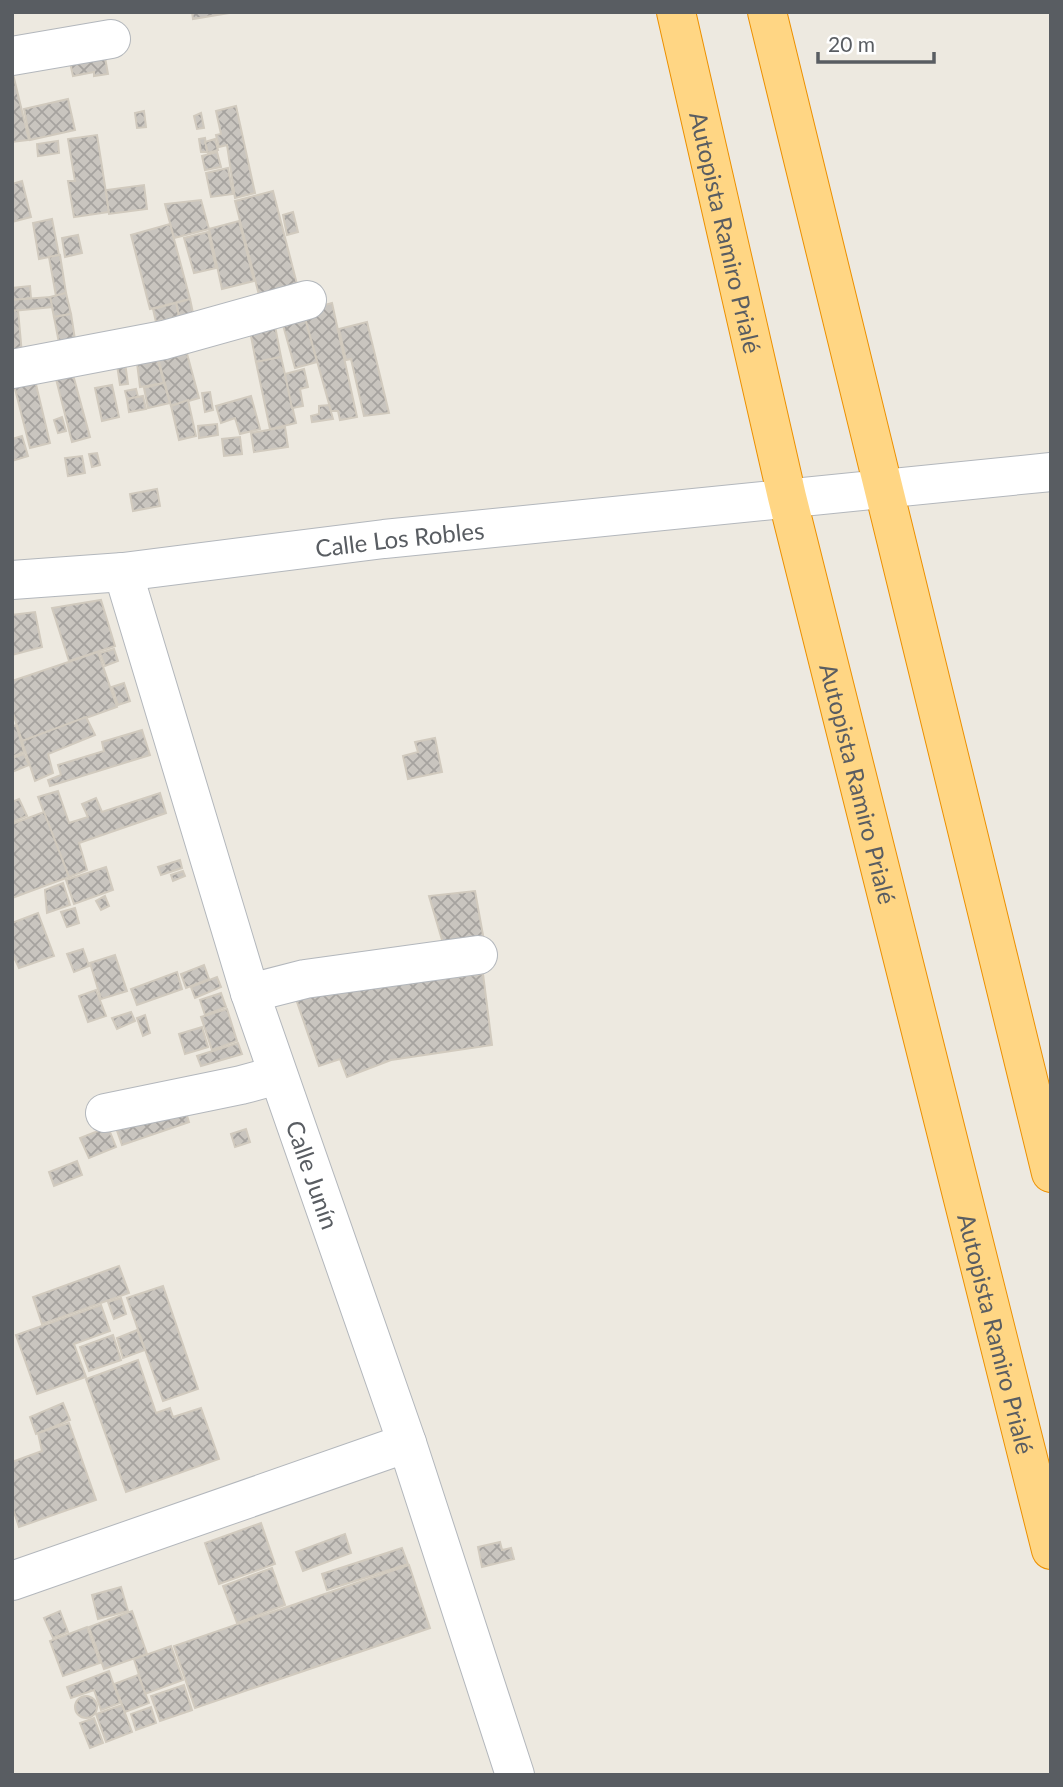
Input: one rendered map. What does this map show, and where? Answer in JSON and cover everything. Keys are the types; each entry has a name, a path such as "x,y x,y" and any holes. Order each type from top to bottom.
{"highway":[{"name":"Autopista Ramiro Prialé","path":"676,12 787,497 1051,1550"},
{"path":"767,12 881,489 1051,1173"}],"street":[{"path":"12,56 111,39"},
{"path":"12,369 164,340 307,300"},
{"name":"Calle Los Robles","path":"12,580 123,572 384,539 1051,472"},
{"name":"Calle Junín","path":"123,572 250,993 407,1443 514,1775"},
{"path":"250,993 305,979 478,955"},
{"path":"105,1112 241,1085 278,1074"},
{"path":"12,1581 407,1443"}],"building":[{"path":"192,12 235,12 193,19"},
{"path":"103,47 108,74 94,76 94,72 73,76 68,53"},
{"path":"12,70 29,140 12,142"},
{"path":"68,99 75,130 30,140 24,109"},
{"path":"236,106 255,193 235,198 227,145 219,147 216,135 221,134 216,111"},
{"path":"144,111 146,127 137,128 135,113"},
{"path":"201,113 204,128 197,129 194,116"},
{"path":"97,135 109,212 74,217 68,181 75,181 68,139"},
{"path":"205,138 207,152 201,152 199,139"},
{"path":"215,139 218,150 208,153 205,142"},
{"path":"58,141 59,153 38,156 37,144"},
{"path":"217,152 221,167 205,170 202,156"},
{"path":"228,168 233,194 211,197 206,173"},
{"path":"22,181 31,217 12,222 12,184"},
{"path":"144,185 147,209 109,214 106,190"},
{"path":"273,191 298,288 260,299 235,201"},
{"path":"201,200 209,229 174,238 165,204"},
{"path":"293,212 298,232 287,235 283,215"},
{"path":"52,219 59,255 39,259 33,223"},
{"path":"239,221 254,281 222,289 209,229"},
{"path":"170,224 190,299 150,309 131,235"},
{"path":"208,232 216,268 194,273 184,238"},
{"path":"78,235 82,253 65,257 62,238"},
{"path":"60,255 66,293 56,296 49,257"},
{"path":"30,286 31,298 12,300 12,288"},
{"path":"66,293 71,314 54,317 50,297"},
{"path":"50,297 52,307 13,311 12,300"},
{"path":"190,299 193,313 179,316 176,303"},
{"path":"176,303 179,316 156,322 153,309"},
{"path":"332,303 357,417 340,420 338,411 331,411 303,311"},
{"path":"18,310 22,354 12,355 12,311"},
{"path":"303,311 317,362 295,368 281,318"},
{"path":"71,314 76,346 60,348 54,317"},
{"path":"367,322 389,413 364,416 351,359 346,360 339,329"},
{"path":"275,326 281,357 256,362 250,331"},
{"path":"186,350 199,398 171,406 158,358"},
{"path":"281,357 296,423 270,429 256,362"},
{"path":"158,361 164,383 140,387 137,363"},
{"path":"125,363 128,384 120,385 117,365"},
{"path":"304,369 308,387 300,389 303,406 292,408 285,374"},
{"path":"72,371 90,437 72,442 55,375"},
{"path":"34,376 50,443 30,448 13,381"},
{"path":"164,383 170,403 148,408 144,388"},
{"path":"112,385 119,417 102,421 95,388"},
{"path":"136,389 138,397 127,399 125,391"},
{"path":"210,392 213,410 205,412 202,393"},
{"path":"143,396 146,409 129,412 127,399"},
{"path":"251,396 260,429 240,434 235,418 221,423 216,406"},
{"path":"188,400 196,436 179,440 171,406"},
{"path":"329,405 333,419 312,422 311,416 319,414 319,406"},
{"path":"62,417 66,431 58,433 54,420"},
{"path":"217,424 218,435 199,438 198,426"},
{"path":"285,427 288,447 254,452 251,433"},
{"path":"22,436 28,456 12,461 12,439"},
{"path":"240,437 242,454 224,456 222,439"},
{"path":"97,453 100,465 92,467 89,454"},
{"path":"82,456 85,473 68,476 65,458"},
{"path":"157,489 160,506 133,511 130,494"},
{"path":"101,600 115,646 69,661 52,608"},
{"path":"35,612 42,647 12,655 12,615"},
{"path":"114,649 118,661 105,666 100,653"},
{"path":"98,652 117,707 22,741 12,710 12,681"},
{"path":"124,683 130,701 118,705 112,687"},
{"path":"86,717 95,735 48,754 53,773 35,781 22,741"},
{"path":"16,725 24,752 12,757 12,727"},
{"path":"142,730 150,755 50,786 48,780 61,775 58,765 104,751 102,742"},
{"path":"435,738 442,772 408,779 403,756 418,752 415,742"},
{"path":"24,754 29,765 12,772 12,758"},
{"path":"58,791 69,823 88,817 82,804 96,798 102,812 160,793 166,813 79,843 87,870 69,877 38,797"},
{"path":"19,799 27,816 12,822 12,802"},
{"path":"44,812 69,877 12,898 12,824"},
{"path":"180,860 182,868 161,875 158,867"},
{"path":"106,867 113,890 74,904 66,880"},
{"path":"183,871 185,876 173,881 171,875"},
{"path":"63,883 70,905 47,913 45,890"},
{"path":"475,891 485,946 445,950 429,896"},
{"path":"105,896 109,906 101,910 96,901"},
{"path":"75,908 79,923 67,927 61,912"},
{"path":"38,913 54,956 19,968 12,953 12,923"},
{"path":"83,949 89,966 74,972 67,954"},
{"path":"115,955 127,991 101,999 90,963"},
{"path":"204,965 209,979 186,988 181,974"},
{"path":"177,972 182,989 137,1005 131,989"},
{"path":"483,974 492,1045 391,1060 347,1077 340,1059 319,1066 295,996"},
{"path":"217,977 221,987 195,998 191,987"},
{"path":"96,990 106,1016 88,1022 79,996"},
{"path":"221,993 226,1007 205,1015 200,1000"},
{"path":"227,1009 237,1041 212,1050 201,1017"},
{"path":"131,1012 135,1021 117,1029 112,1018"},
{"path":"145,1015 150,1033 143,1036 137,1018"},
{"path":"202,1027 208,1047 185,1054 179,1034"},
{"path":"238,1043 242,1054 201,1066 197,1056"},
{"path":"183,1103 189,1122 122,1145 115,1125"},
{"path":"108,1127 116,1147 89,1158 80,1138"},
{"path":"246,1129 250,1142 235,1147 231,1134"},
{"path":"77,1161 82,1175 54,1186 49,1172"},
{"path":"119,1266 129,1293 42,1324 33,1297"},
{"path":"163,1286 198,1389 163,1401 127,1298"},
{"path":"121,1298 126,1314 114,1319 108,1302"},
{"path":"101,1305 110,1331 74,1344 86,1377 37,1394 16,1335"},
{"path":"137,1330 145,1350 123,1358 117,1338"},
{"path":"113,1335 121,1360 89,1371 80,1347"},
{"path":"138,1360 156,1413 170,1408 173,1417 201,1408 219,1459 126,1492 86,1379"},
{"path":"63,1403 70,1420 36,1434 30,1417"},
{"path":"69,1423 96,1500 19,1527 12,1506 12,1462 42,1451 38,1433"},
{"path":"261,1523 275,1564 219,1584 205,1543"},
{"path":"345,1534 351,1553 303,1571 296,1552"},
{"path":"500,1542 502,1550 511,1548 514,1559 482,1567 478,1547"},
{"path":"402,1548 408,1564 327,1590 322,1574"},
{"path":"409,1565 430,1628 195,1708 174,1646"},
{"path":"272,1568 285,1605 237,1623 223,1586"},
{"path":"121,1587 128,1611 98,1619 92,1595"},
{"path":"60,1611 68,1632 53,1638 44,1618"},
{"path":"132,1611 147,1654 104,1669 89,1627"},
{"path":"87,1627 100,1663 63,1676 50,1641"},
{"path":"171,1646 183,1680 145,1694 134,1659"},
{"path":"109,1671 120,1703 101,1710 94,1690 71,1698 67,1687"},
{"path":"138,1675 149,1703 125,1712 114,1684"},
{"path":"184,1685 192,1710 160,1721 151,1696"},
{"path":"86,1696 94,1699 97,1707 94,1715 86,1718 78,1715 75,1707 78,1699"},
{"path":"122,1705 132,1732 106,1742 96,1714"},
{"path":"151,1707 156,1723 136,1730 131,1714"},
{"path":"94,1718 103,1743 90,1748 80,1723"}]}
